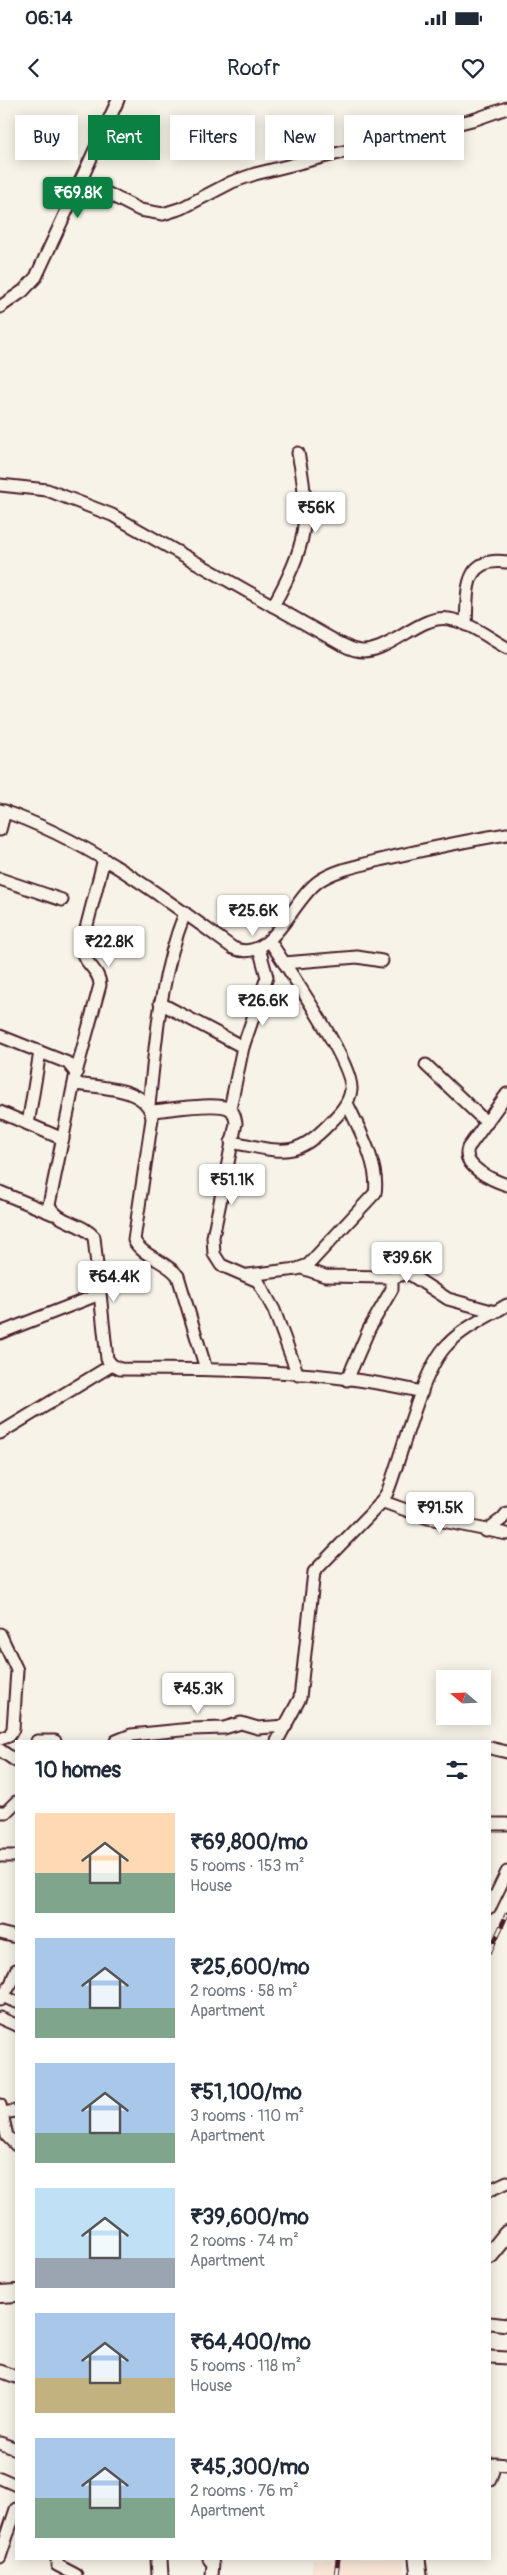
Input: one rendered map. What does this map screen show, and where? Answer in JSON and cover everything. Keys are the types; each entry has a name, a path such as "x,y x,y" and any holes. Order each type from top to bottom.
{"main road":[{"path":"491,2254 507,2234"},
{"path":"0,2294 15,2293"}],"street":[{"path":"0,307 23,291 36,277 118,100"},
{"path":"81,180 151,214 172,212 232,182 255,174 476,119 507,108"},
{"path":"273,606 296,561 306,518 306,490 298,453"},
{"path":"0,484 47,490 112,515 357,651 367,651 381,646 438,619 448,618 466,625 507,648"},
{"path":"466,625 468,588 473,570 481,564 488,562 507,562"},
{"path":"0,830 2,810 68,839 149,886 233,948 247,952 259,948 269,940 308,890 332,873 444,845 507,834"},
{"path":"53,1214 49,1206 50,1199 76,1078 100,985 97,974 85,960 81,948 104,859"},
{"path":"0,879 62,900"},
{"path":"185,913 167,966 160,1003 150,1108 134,1240 138,1247 170,1267 178,1276 206,1369"},
{"path":"231,1142 286,1150 296,1149 315,1139 347,1103 351,1082 346,1068 309,1000 269,940"},
{"path":"230,1109 243,1047 267,977 259,948"},
{"path":"284,963 361,957 382,962"},
{"path":"160,1003 243,1047"},
{"path":"0,1036 71,1065 76,1078"},
{"path":"28,1124 40,1052"},
{"path":"426,1065 487,1123"},
{"path":"76,1078 139,1097 150,1108 217,1106 230,1109 234,1113 236,1123 215,1223 213,1248 221,1265 248,1275 258,1281 298,1375"},
{"path":"507,1094 468,1148 467,1160 478,1169 507,1185"},
{"path":"302,1268 319,1255 375,1193 376,1183 371,1161 347,1103"},
{"path":"0,1112 64,1139"},
{"path":"0,1192 87,1230 94,1237 107,1359 112,1366 120,1369 206,1369 298,1375 394,1385 422,1392"},
{"path":"248,1275 302,1268 325,1276 390,1278 405,1274 411,1275 448,1299 495,1312"},
{"path":"347,1380 369,1329 392,1289 394,1284 390,1278"},
{"path":"0,1334 100,1294"},
{"path":"278,1740 300,1698 314,1572 381,1501 394,1476 429,1374 445,1346 458,1334 507,1305"},
{"path":"0,1433 112,1366"},
{"path":"381,1501 418,1515 507,1534"},
{"path":"486,1531 502,1520 507,1513"},
{"path":"0,1634 17,1670 14,1723 9,1736 1,1742"},
{"path":"118,1740 131,1735 192,1728 224,1728 241,1723 258,1728 286,1726"},
{"path":"1,1742 15,1742"},
{"path":"1,1742 15,1760"},
{"path":"491,1748 507,1752"},
{"path":"0,1812 6,1812 15,1803"},
{"path":"491,1824 507,1824"},
{"path":"0,1856 15,1856"},
{"path":"491,1905 507,1872"},
{"path":"0,1933 15,1937"},
{"path":"15,1973 11,1984 1,1998 15,2002"},
{"path":"0,2018 15,2025"},
{"path":"15,2111 1,2109 3,2128 10,2141 15,2144"},
{"path":"491,2190 507,2182"},
{"path":"491,2323 507,2325"},
{"path":"491,2357 507,2358"},
{"path":"0,2371 15,2377"},
{"path":"0,2443 15,2449"},
{"path":"491,2476 494,2464 507,2465"},
{"path":"0,2478 15,2485"},
{"path":"1,2549 6,2522 15,2510"},
{"path":"57,2560 57,2565 61,2569 76,2575"},
{"path":"159,2560 160,2575"},
{"path":"210,2560 213,2564 212,2575"},
{"path":"417,2560 419,2575"}],"shaded area":[{"path":"313,2560 406,2560 403,2575 311,2575"}],"railway":[{"path":"491,1949 507,1914"},
{"path":"336,2575 338,2560"}]}
